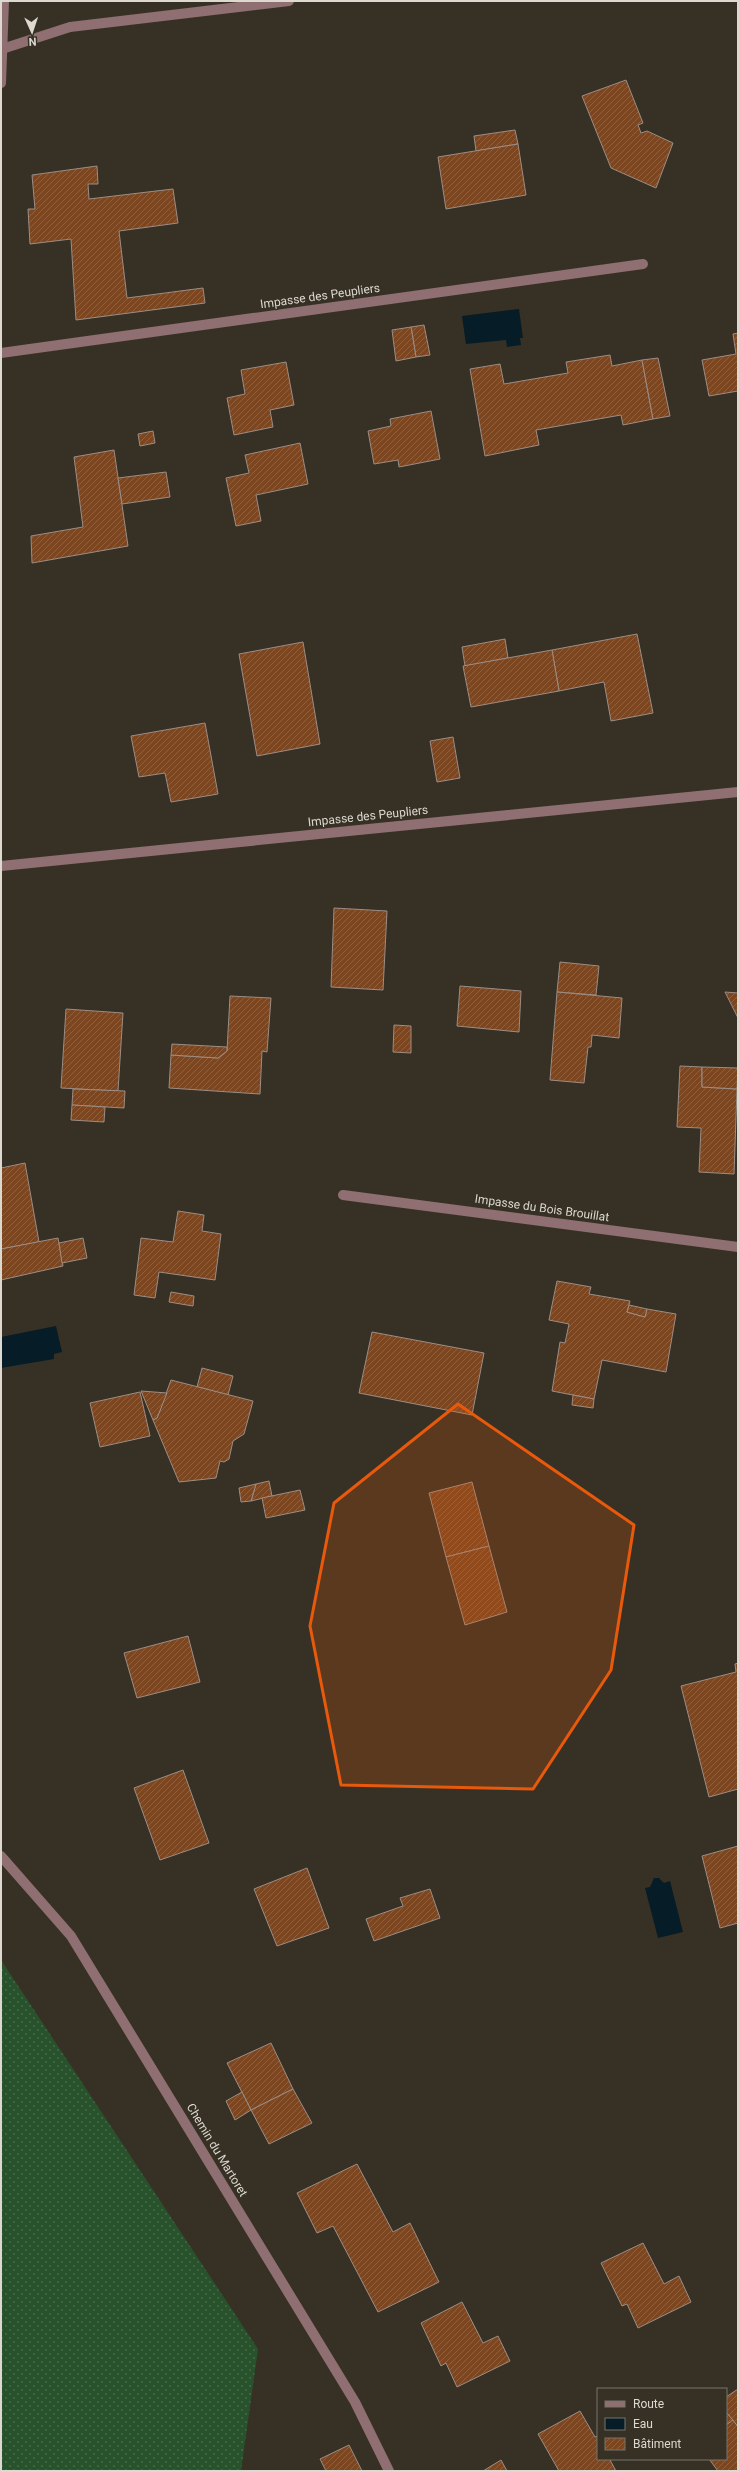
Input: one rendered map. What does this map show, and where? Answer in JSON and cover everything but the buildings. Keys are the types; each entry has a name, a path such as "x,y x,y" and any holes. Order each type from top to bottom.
{"street":[{"path":"1,83 4,1"},
{"path":"2,49 70,27 289,1"},
{"name":"Impasse des Peupliers","path":"1,353 643,264"},
{"name":"Impasse des Peupliers","path":"1,866 738,792"},
{"name":"Impasse du Bois Brouillat","path":"343,1195 738,1248"},
{"name":"Chemin du Martoret","path":"1,1856 71,1936 355,2402 389,2471"}],"highlighted area":[{"path":"458,1404 634,1525 611,1670 533,1789 341,1785 310,1626 334,1503"}],"green space":[{"path":"1,1960 258,2349 241,2471 1,2471"}],"water":[{"path":"519,309 523,338 520,338 521,345 507,347 506,340 466,344 462,316"},
{"path":"56,1326 62,1352 54,1354 54,1359 1,1368 1,1337"},
{"path":"654,1878 659,1878 664,1883 670,1881 683,1932 658,1938 645,1888 650,1887"}]}
